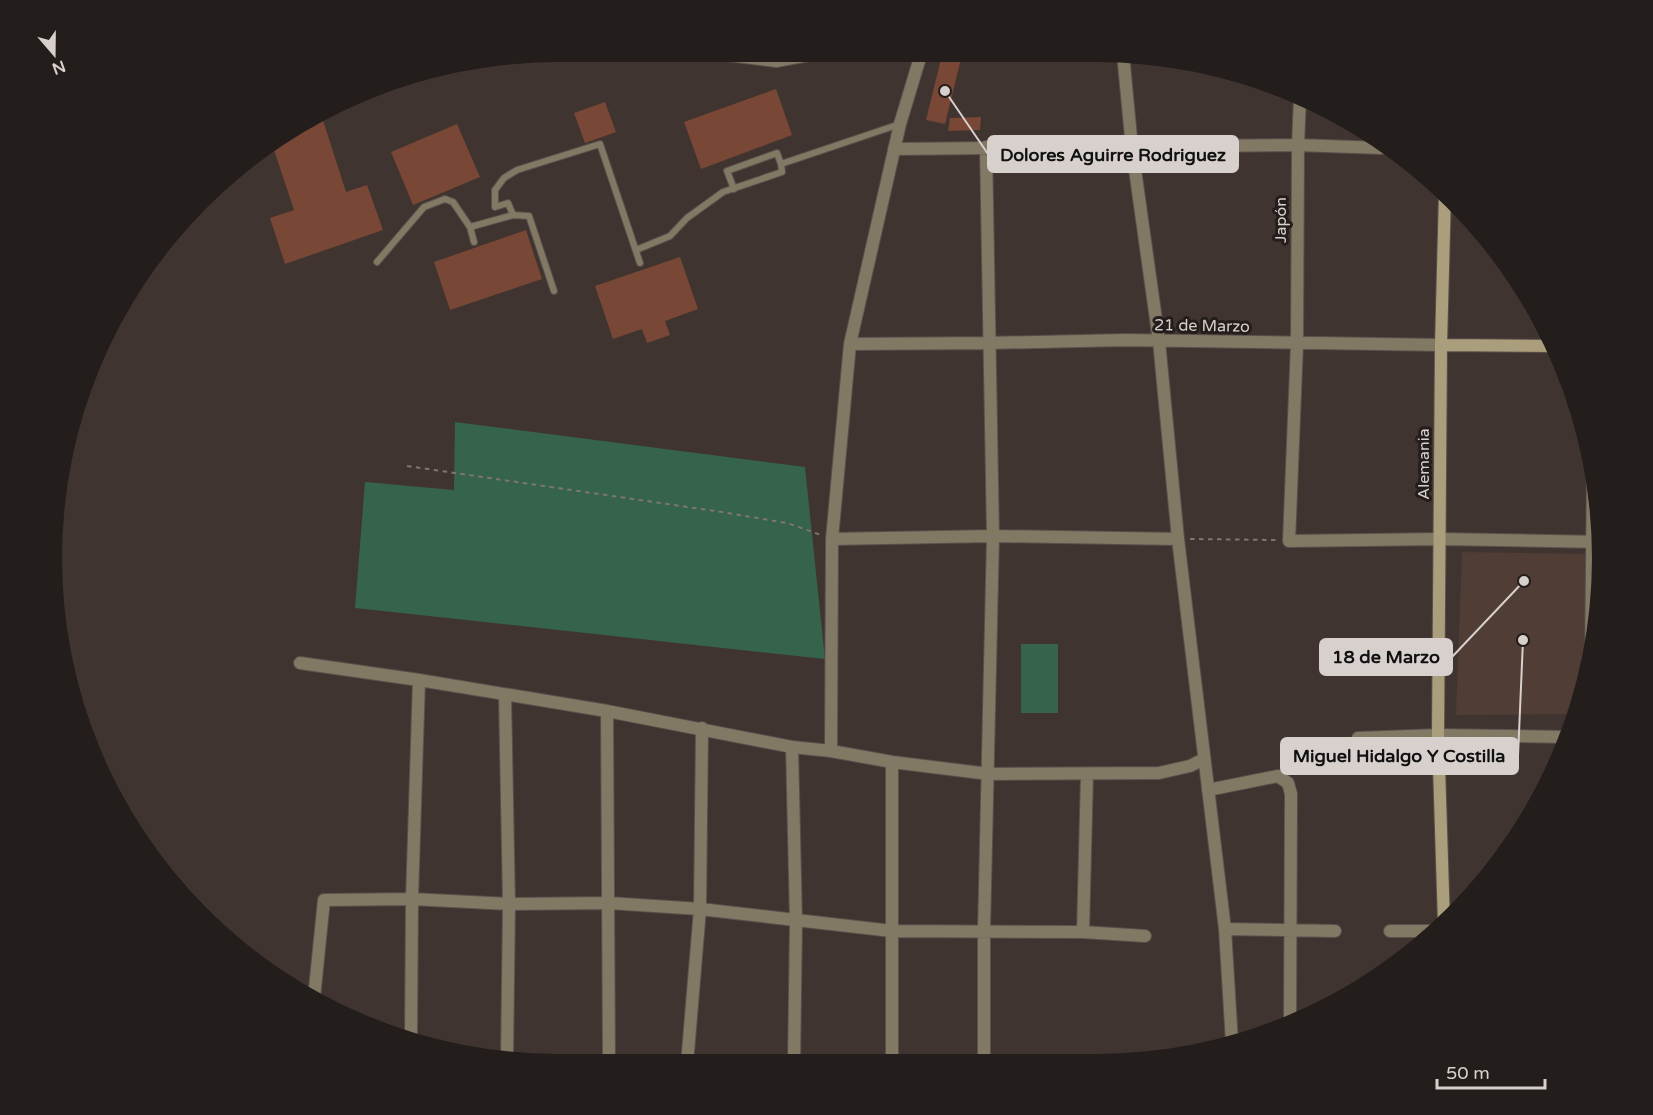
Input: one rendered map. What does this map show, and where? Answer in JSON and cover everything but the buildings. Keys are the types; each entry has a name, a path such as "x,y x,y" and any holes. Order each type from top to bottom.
{"street":[{"path":"831,751 832,538 850,344 900,124 919,62"},
{"path":"1124,63 1132,148 1159,341 1178,539 1225,929 1231,1035"},
{"name":"Japón","path":"1289,541 1297,344 1300,106"},
{"path":"894,149 1298,145 1375,148"},
{"path":"984,1054 984,931 993,536 986,147"},
{"name":"Alemania","path":"1444,910 1438,735 1441,345 1445,206"},
{"name":"21 de Marzo","path":"850,344 1125,340 1544,346"},
{"path":"832,538 993,536 1178,539"},
{"path":"1289,541 1441,539 1591,542"},
{"path":"300,663 607,711 792,747 989,774 1159,773 1190,766 1204,759"},
{"path":"411,1031 412,900 419,680"},
{"path":"506,695 509,904 507,1050"},
{"path":"607,711 609,1054"},
{"path":"688,1054 700,909 702,728"},
{"path":"1358,738 1438,735 1558,737"},
{"path":"792,747 796,921 794,1054"},
{"path":"892,762 892,1054"},
{"path":"1083,932 1087,774"},
{"path":"1208,790 1278,776 1288,783 1291,794 1290,1014"},
{"path":"315,990 324,900 412,900 509,904 609,903 700,909 892,931 1083,932 1146,936"},
{"path":"1225,929 1335,931"},
{"path":"1390,931 1422,931"}],"lane":[{"path":"781,164 900,124"},
{"path":"500,220 495,207 495,190 504,178 517,170 600,144 640,263"},
{"path":"636,250 670,236 687,218 723,192 734,189 782,172 777,153 727,171 734,189"},
{"path":"377,262 424,207 445,199 453,201 470,227 474,242"},
{"path":"495,207 508,203 513,215"},
{"path":"470,227 513,215 529,216 554,291"}],"path":[{"path":"407,466 723,512 787,523 832,538"},
{"path":"1178,539 1289,541"}],"shaded area":[{"path":"1462,552 1587,554 1587,622 1575,686 1566,714 1456,715"}],"green space":[{"path":"455,422 805,467 825,659 355,608 365,482 454,490"},
{"path":"1021,644 1058,644 1058,713 1021,713"}],"place":[{"name":"Dolores Aguirre Rodriguez","path":"945,91"},
{"name":"18 de Marzo","path":"1524,581"},
{"name":"Miguel Hidalgo Y Costilla","path":"1523,640"}]}
